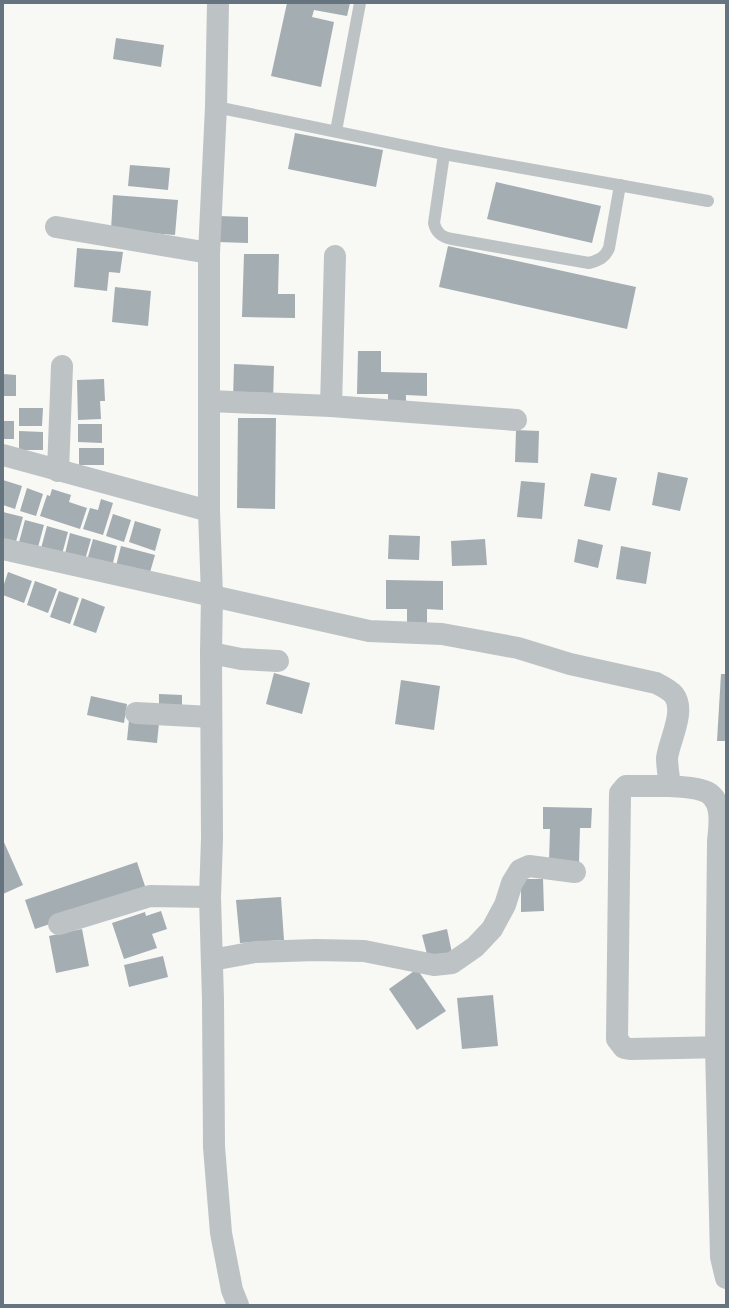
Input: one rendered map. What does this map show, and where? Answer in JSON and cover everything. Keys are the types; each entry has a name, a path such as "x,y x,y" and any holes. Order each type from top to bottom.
{"street":[{"path":"218,3 216,107 209,253 209,512 212,596 210,653 212,839 210,897 214,1147 221,1233 232,1290 238,1305"},
{"path":"56,226 209,253"},
{"path":"331,406 335,256"},
{"path":"58,471 62,366"},
{"path":"209,401 331,406 516,420"},
{"path":"3,455 209,512"},
{"path":"3,549 369,631 442,634 510,646 570,664 656,683 666,688 674,696 677,704 677,719 667,758 670,786"},
{"path":"210,653 241,660 278,661"},
{"path":"136,713 211,717"},
{"path":"721,1047 630,1049 624,1048 617,1039 620,793 626,786 670,786 703,790 721,800 718,841 721,1047 721,1257 726,1278"},
{"path":"212,960 255,952 316,950 364,951 434,965 452,963 475,947 492,929 505,905 512,883 520,870 529,866 575,872"},
{"path":"59,924 150,896 210,897"}],"lane":[{"path":"336,131 360,3"},
{"path":"216,107 444,154 708,201"},
{"path":"444,154 434,223 435,229 439,234 452,239 589,262 602,259 609,248 620,185"}],"building":[{"path":"287,3 350,3 347,16 314,10 312,17 334,22 321,87 271,76"},
{"path":"116,38 164,45 161,67 113,59"},
{"path":"295,133 383,150 376,187 288,169"},
{"path":"130,165 170,168 168,190 128,186"},
{"path":"496,182 601,206 592,243 487,219"},
{"path":"113,195 178,200 175,235 111,230"},
{"path":"218,216 248,217 248,243 218,242"},
{"path":"448,246 636,287 627,329 439,287"},
{"path":"77,248 123,252 120,273 109,272 107,291 74,287"},
{"path":"244,254 279,254 278,294 295,294 295,318 242,317"},
{"path":"115,287 151,291 148,326 112,322"},
{"path":"358,351 381,351 381,372 427,373 427,396 406,395 406,403 388,403 388,394 357,394"},
{"path":"234,364 274,366 273,402 233,400"},
{"path":"3,374 16,375 16,396 3,396"},
{"path":"104,379 105,401 100,401 101,419 78,420 77,380"},
{"path":"19,408 43,408 42,426 19,426"},
{"path":"238,418 276,418 275,509 237,508"},
{"path":"3,421 14,421 14,439 3,439"},
{"path":"78,424 102,424 102,443 78,442"},
{"path":"516,430 539,431 538,463 515,462"},
{"path":"19,431 43,432 43,450 19,450"},
{"path":"79,448 104,448 104,465 79,465"},
{"path":"658,472 688,478 680,511 652,505"},
{"path":"591,473 617,478 610,511 584,506"},
{"path":"3,480 22,486 15,509 3,505"},
{"path":"521,481 545,483 542,519 517,517"},
{"path":"27,488 43,494 36,516 20,511"},
{"path":"52,489 71,495 69,502 87,508 80,529 40,516 47,495 50,496"},
{"path":"101,499 113,503 103,535 83,529 90,508 98,510"},
{"path":"3,512 23,517 15,545 3,542"},
{"path":"113,514 131,520 124,542 106,536"},
{"path":"25,520 44,525 37,551 18,546"},
{"path":"135,521 161,529 155,551 129,542"},
{"path":"47,526 68,532 61,558 40,552"},
{"path":"70,533 91,539 84,563 64,558"},
{"path":"389,535 420,536 419,560 388,559"},
{"path":"93,539 117,546 111,571 86,564"},
{"path":"485,539 487,565 452,566 451,541"},
{"path":"578,539 603,545 598,568 574,562"},
{"path":"121,546 155,555 148,579 115,570"},
{"path":"621,546 651,552 646,584 616,579"},
{"path":"8,572 32,581 24,603 3,595 3,587"},
{"path":"386,580 443,581 443,610 427,609 427,623 407,623 407,609 386,609"},
{"path":"35,581 57,589 48,613 27,605"},
{"path":"59,591 79,598 70,624 50,617"},
{"path":"82,598 105,607 96,633 73,625"},
{"path":"274,673 310,683 302,714 266,704"},
{"path":"721,674 726,674 726,741 717,741"},
{"path":"401,680 440,686 434,730 395,724"},
{"path":"159,694 182,695 182,708 159,707"},
{"path":"91,696 127,704 124,723 87,715"},
{"path":"129,720 159,723 157,743 127,740"},
{"path":"543,807 592,808 591,828 580,828 579,863 549,862 550,829 543,829"},
{"path":"3,840 23,885 3,894"},
{"path":"137,862 147,892 35,929 25,900"},
{"path":"521,879 543,879 544,911 521,912"},
{"path":"281,897 284,940 240,943 236,900"},
{"path":"161,911 167,929 152,934 157,948 124,959 112,923 145,912 146,916"},
{"path":"82,929 89,966 56,973 49,936"},
{"path":"447,929 452,953 428,958 422,935"},
{"path":"163,956 168,977 129,987 124,965"},
{"path":"417,969 446,1011 417,1030 389,989"},
{"path":"493,995 498,1046 462,1049 457,998"}]}
